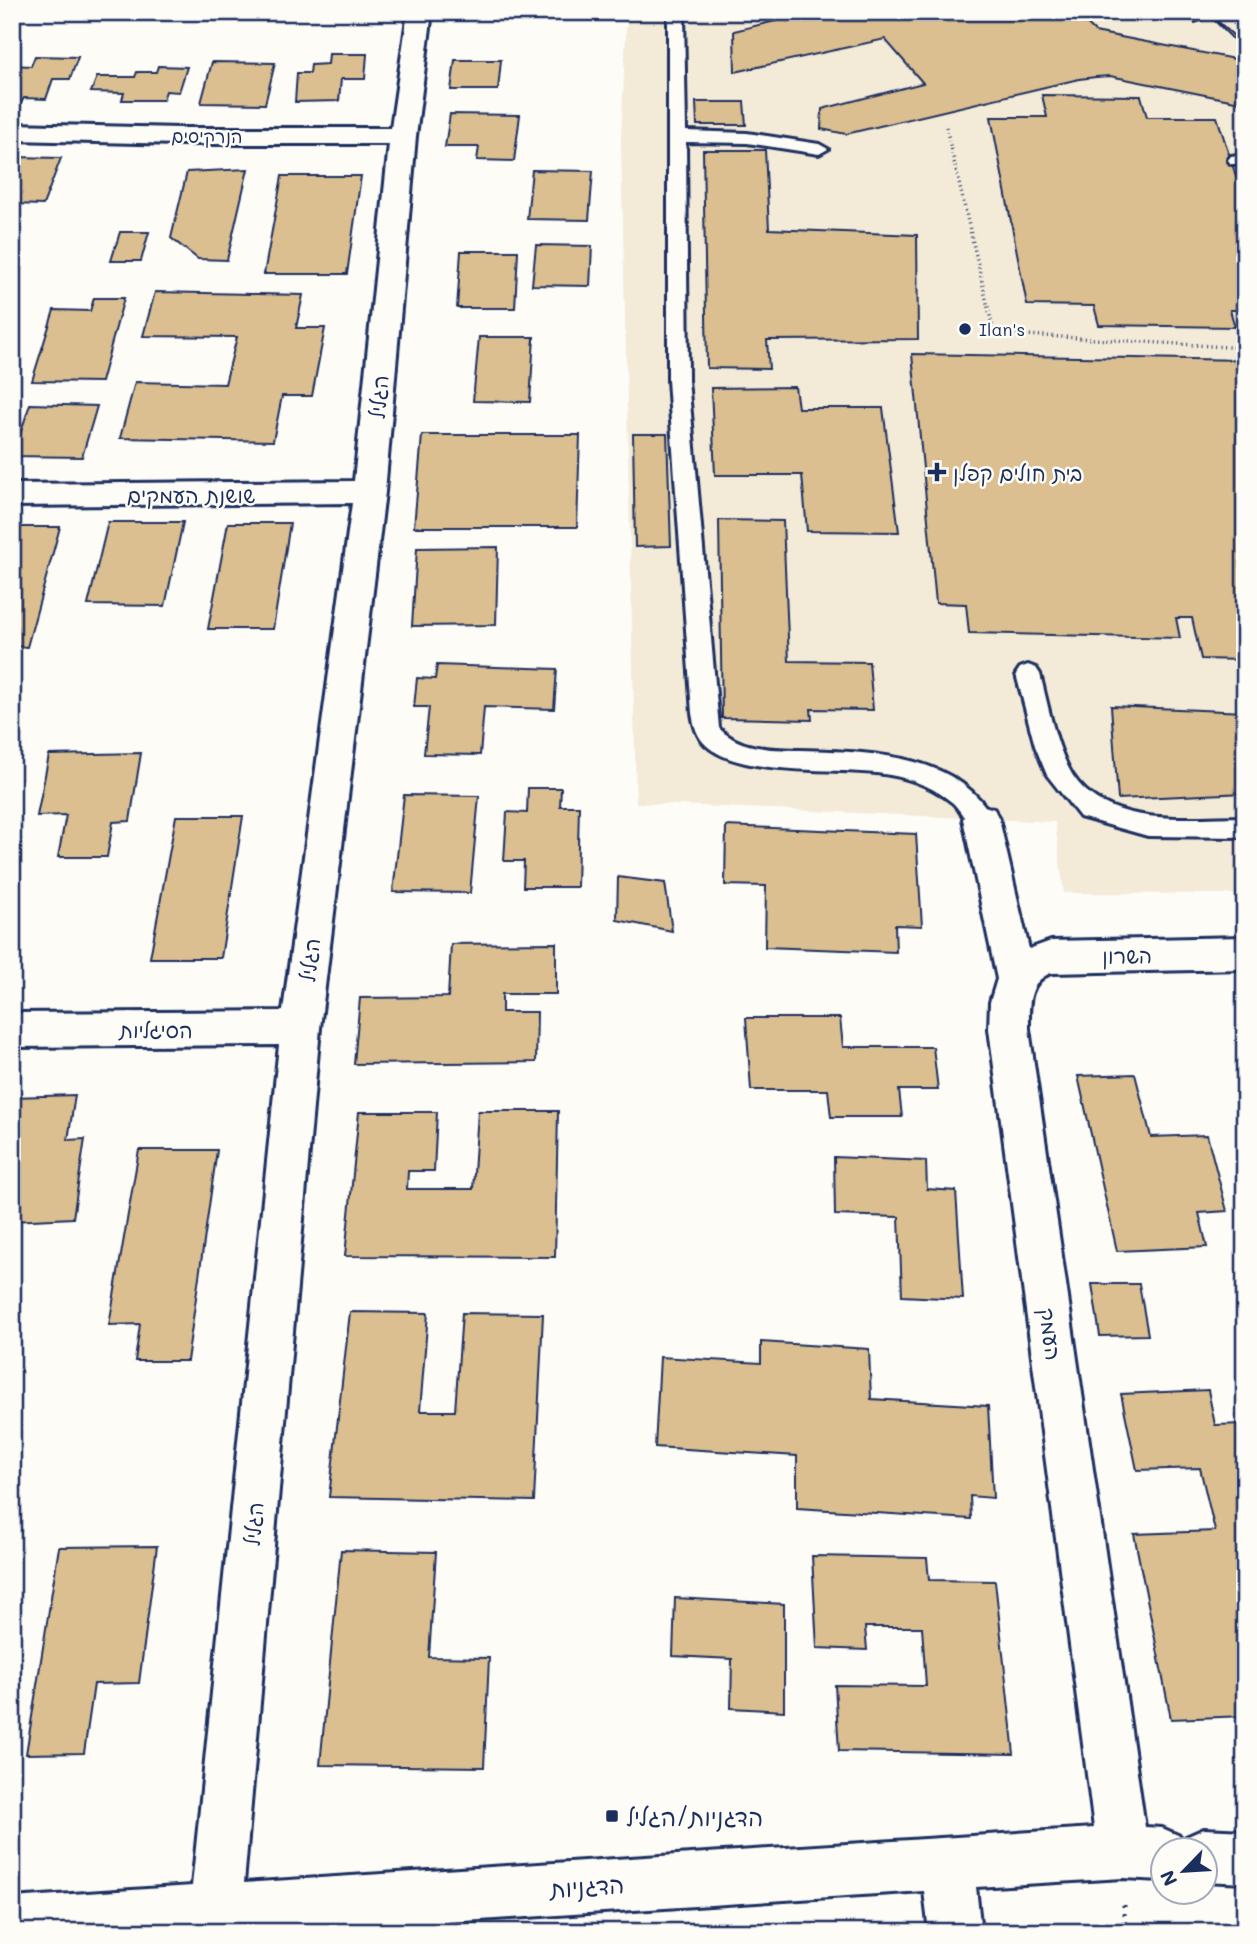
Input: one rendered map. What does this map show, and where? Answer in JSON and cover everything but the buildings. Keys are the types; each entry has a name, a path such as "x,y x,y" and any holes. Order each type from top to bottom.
{"street":[{"name":"הגליל","path":"215,1909 300,1028 369,492 402,136 420,12"},
{"name":"הנרקיסים","path":"12,132 180,136 402,136"},
{"name":"שושנת העמקים","path":"12,495 369,492"},
{"name":"העמק","path":"981,819 1016,979 1009,1002 1009,1029 1143,1853"},
{"name":"השרון","path":"1016,979 1031,964 1051,957 1245,953"},
{"name":"הסיגליות","path":"12,1030 300,1028"},
{"name":"הדגניות","path":"12,1924 215,1909 1143,1853"},
{"path":"1218,1856 1245,1857"},
{"path":"947,1864 955,1932"}],"lane":[{"path":"676,12 678,380 704,713 708,732 722,744 750,756 891,765 931,777 951,786 969,801 981,819"},
{"path":"676,136 747,138 819,149"},
{"path":"1028,674 1047,746 1059,775 1089,810 1148,826 1245,827"}],"path":[{"path":"1227,12 1245,41"},
{"path":"946,127 994,333 1245,348"}],"shaded area":[{"name":"בית חולים קפלן","path":"627,12 1245,12 1245,894 1064,893 1055,822 636,803 621,140"}],"place":[{"name":"Ilan's","path":"965,329"},
{"name":"בית חולים קפלן","path":"937,472"},
{"name":"הדגניות/הגליל","path":"612,1816"}]}
